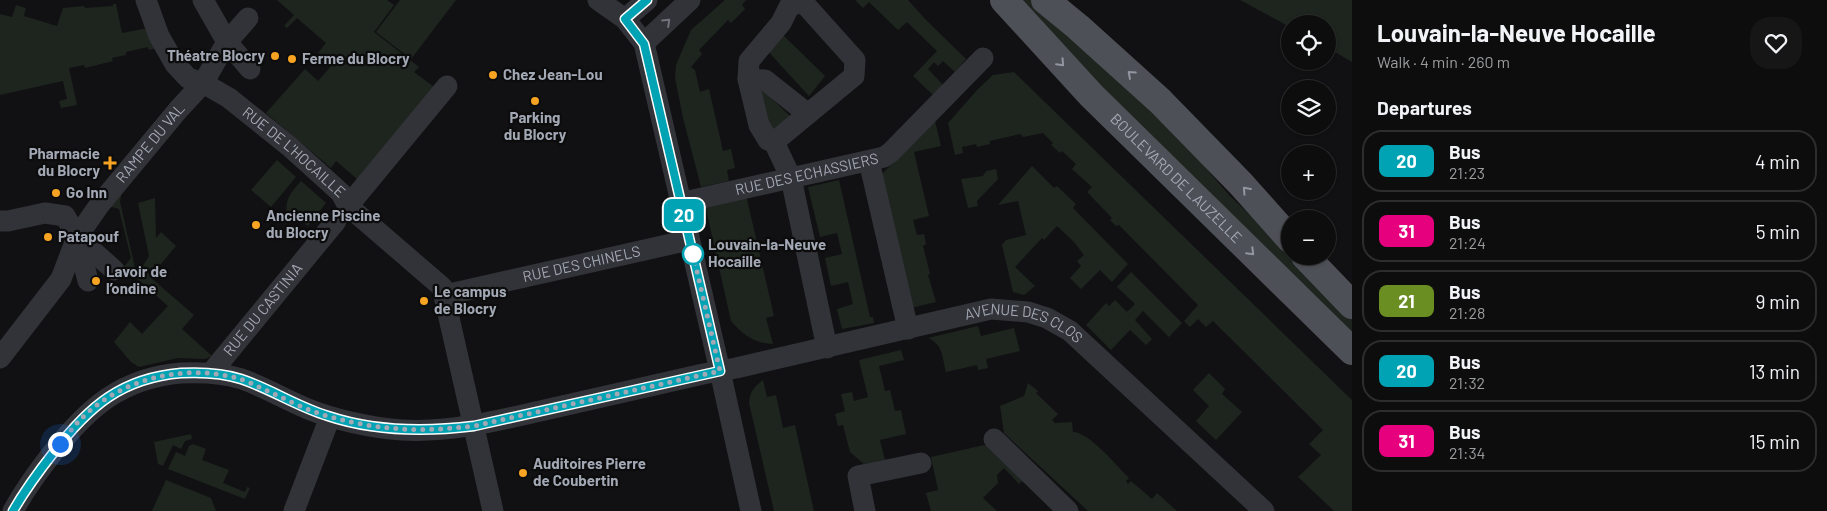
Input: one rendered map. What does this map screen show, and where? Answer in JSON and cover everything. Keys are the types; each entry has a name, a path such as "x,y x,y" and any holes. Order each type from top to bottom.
{"main road":[{"name":"BOULEVARD DE LAUZELLE","path":"1004,0 1091,95 1352,352"},
{"path":"1045,0 1160,101 1241,184 1281,229"},
{"path":"1314,265 1352,305"}],"street":[{"name":"RUE DE L'HOCAILLE","path":"146,0 159,36 175,64 188,78 202,83 229,98 289,146 341,193 342,214 442,287 493,511"},
{"path":"203,0 227,42 250,69"},
{"path":"598,0 625,19 644,44 751,511"},
{"path":"625,19 647,0"},
{"path":"644,44 690,0"},
{"path":"774,142 854,76 856,60 802,1 789,6 781,23 749,61 748,79 759,125 768,140 774,142 791,178 828,348"},
{"name":"RAMPE DU VAL","path":"0,358 60,279 77,237 100,204 202,83 227,42 248,18"},
{"name":"RUE DES ECHASSIERS","path":"680,203 884,157 983,58"},
{"path":"748,79 765,80 808,114"},
{"name":"RUE DU CASTINIA","path":"210,373 447,86"},
{"path":"869,161 908,329"},
{"path":"0,221 45,213 65,216 77,237 88,281"},
{"path":"77,237 114,270"},
{"name":"RUE DES CHINELS","path":"444,295 689,240"},
{"name":"AVENUE DES CLOS","path":"14,511 29,483 82,417 102,401 125,388 148,379 171,374 210,373 241,379 330,417 400,430 434,430 474,426 828,348 991,309 1028,312 1047,318 1070,331 1264,511"},
{"path":"294,511 330,417"},
{"path":"994,439 1068,511"},
{"path":"865,511 858,476 920,463"}],"shaded area":[{"path":"277,0 387,0 394,5 374,32 419,67 414,72 438,90 363,184 336,161 331,168 266,113 305,69 318,81 332,65 318,53 326,43 297,18 287,28 284,26 294,15"},
{"path":"400,0 456,0 411,59 376,32"},
{"path":"725,0 746,0 742,5 745,9 731,23 728,20 699,50 702,54 691,67 695,70 700,92 709,89 723,151 731,149 735,168 727,170 729,181 701,187 683,118 675,78 676,65 691,30"},
{"path":"855,0 908,0 966,59 955,72 943,61 938,66 934,62 928,69 943,85 933,95 913,76 937,51 907,22 898,30 869,2 863,8"},
{"path":"1012,0 1037,0 1168,119 1229,195 1281,244 1281,265 1302,265 1352,315 1352,341"},
{"path":"1240,0 1352,0 1352,62 1336,53 1336,15 1281,15 1281,22"},
{"path":"113,4 116,4 122,33 148,28 157,48 149,50 148,47 126,52 126,55 112,58 113,61 85,68 84,65 69,68 77,105 61,108 59,101 67,99 63,81 0,95 0,14 12,17 16,5 26,8 24,16 57,26 63,8 113,6"},
{"path":"781,33 825,76 809,96 765,48"},
{"path":"1014,72 1352,400 1352,511 1334,511 1298,477 1321,455 1309,444 1323,430 1213,321 1206,327 1198,319 1190,327 1184,321 1198,305 1119,225 1116,226 1110,220 1112,218 1087,192 1092,187 1072,169 1076,164 1062,151 1060,153 1051,145 1053,143 1043,133 1023,137 1020,134 990,141 990,144 977,147 976,144 962,147 963,153 955,155 948,123 993,75"},
{"path":"760,87 791,117 781,132 767,126"},
{"path":"935,121 941,146 914,152 929,216 913,220 917,235 924,234 926,244 923,246 930,274 928,275 936,302 911,308 881,175"},
{"path":"277,160 296,177 271,207 251,190"},
{"path":"1032,166 1054,188 1057,186 1076,204 1073,208 1128,264 1112,282 1100,270 1081,289 1070,278 1081,266 1077,261 1084,255 1074,242 1057,226 1044,240 1042,238 1015,267 1035,286 1024,295 1013,292 1002,245 1006,240 1026,235 1018,201 998,205"},
{"path":"996,169 998,179 977,201 978,206 968,208 961,179 983,176 986,171"},
{"path":"839,180 870,317 873,317 874,323 842,329 837,309 853,304 848,282 831,286 825,258 842,254 837,233 820,237 808,187"},
{"path":"301,181 326,203 308,226 305,224 304,219 287,217 289,197"},
{"path":"122,191 120,202 135,268 141,269 149,256 138,203 155,198 156,238 161,232 176,246 150,277 194,315 182,329 212,356 205,359 178,358 139,367 131,362 114,342 130,322 142,334 168,306 124,267 131,258 119,209 109,206"},
{"path":"746,195 774,316 766,318 773,344 760,342 749,337 731,321 705,205"},
{"path":"1131,272 1182,323 1169,337 1143,311 1135,320 1152,339 1146,345 1130,330 1111,350 1086,325 1106,303 1109,306 1115,300 1127,312 1135,304 1117,287"},
{"path":"978,326 981,336 1014,328 1020,351 986,359 988,368 978,370 977,365 946,372 943,356 937,344 928,338"},
{"path":"901,350 904,360 879,366 885,391 890,390 895,411 901,410 906,434 880,440 885,460 864,464 850,452 843,425 838,426 835,414 845,411 841,394 852,392 854,401 868,397 859,360"},
{"path":"1209,373 1225,389 1222,394 1242,412 1216,440 1196,421 1209,406 1193,390"},
{"path":"763,380 767,397 776,395 783,428 795,425 814,511 774,511 749,403 753,390"},
{"path":"1028,383 1038,391 1036,393 1058,414 1052,420 1055,423 1072,422 1073,432 1087,437 1102,450 1129,478 1126,481 1128,484 1131,481 1152,499 1157,493 1177,511 1088,511 1004,433 1000,406 1024,396"},
{"path":"191,434 192,439 185,441 181,449 173,445 163,466 158,464 154,442"},
{"path":"193,444 206,449 202,460 229,470 223,483 245,492 247,487 250,488 245,499 168,469 176,452 185,456 189,446"},
{"path":"984,445 992,446 1023,480 1019,484 1004,468 997,475 998,483 983,498 997,511 931,511 926,493 938,490 931,457"},
{"path":"166,480 211,498 216,511 152,511"}],"bus line":[{"name":"20","path":"13,511 29,483 82,417 102,401 125,388 148,379 171,374 210,373 241,379 286,400 330,417 400,430 434,430 474,426 720,371 644,44 625,19 647,0"}],"place":[{"name":"Théatre Blocry","path":"275,56"},
{"name":"Ferme du Blocry","path":"292,59"},
{"name":"Chez Jean-Lou","path":"493,75"},
{"name":"Parking du Blocry","path":"535,101"},
{"name":"Pharmacie du Blocry","path":"110,163"},
{"name":"Go Inn","path":"56,193"},
{"name":"Ancienne Piscine du Blocry","path":"256,225"},
{"name":"Patapouf","path":"48,237"},
{"name":"Louvain-la-Neuve Hocaille","path":"693,254"},
{"name":"Lavoir de l’ondine","path":"96,281"},
{"name":"Le campus de Blocry","path":"424,301"},
{"name":"Auditoires Pierre de Coubertin","path":"523,473"}],"route":[{"path":"60,444 82,417 102,401 125,388 148,379 171,374 210,373 241,379 286,400 330,417 400,430 434,430 474,426 720,371 693,254"}]}
